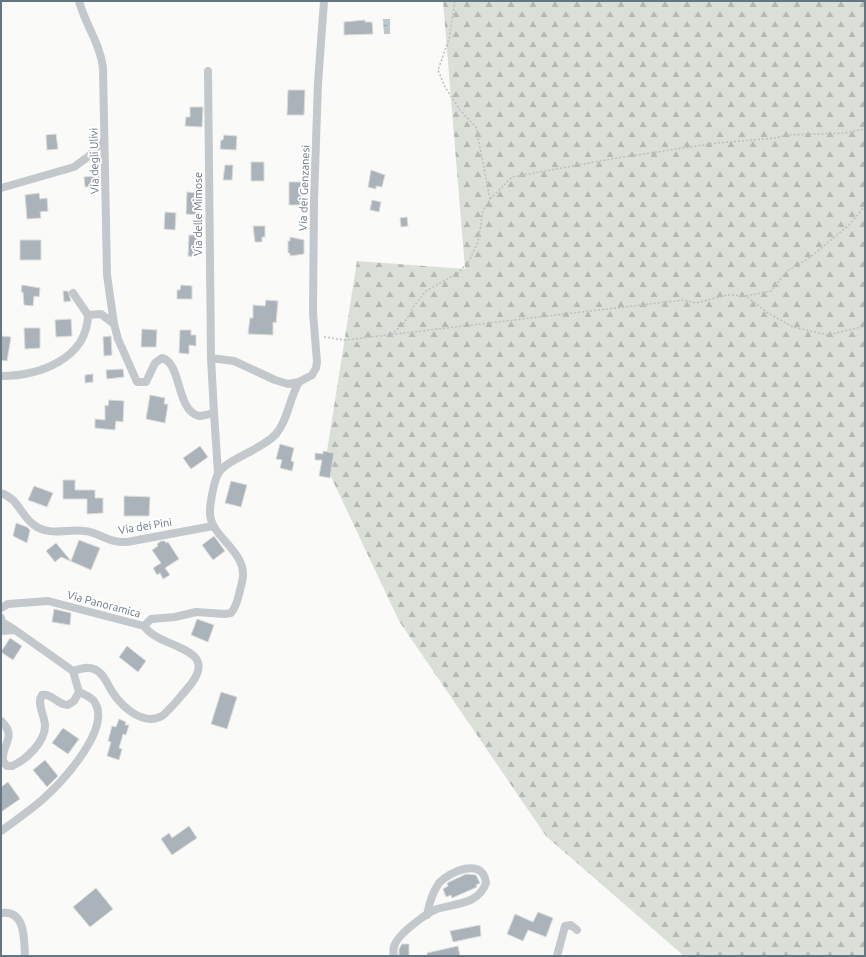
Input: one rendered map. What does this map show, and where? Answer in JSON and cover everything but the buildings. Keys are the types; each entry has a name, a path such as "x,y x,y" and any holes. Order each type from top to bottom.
{"street":[{"name":"Via degli Ulivi","path":"79,1 83,14 98,45 102,62 106,275 118,339 137,382 146,382 156,360 165,358 170,363 184,400 191,410 201,416 214,413"},
{"name":"Via dei Genzanesi","path":"299,382 312,375 317,365 313,304 314,200 318,83 324,1"},
{"name":"Via delle Mimose","path":"208,71 211,358 214,413"},
{"path":"1,188 74,167 89,156 104,140"},
{"path":"1,376 35,373 59,361 78,347 86,330 88,315 73,293"},
{"path":"88,315 101,314 114,324"},
{"path":"211,358 234,360 279,382 288,384 299,382"},
{"path":"218,473 234,461 264,444 275,435 285,419 291,399 299,382"},
{"name":"Via Panoramica","path":"1,608 8,604 48,601 144,626 148,621 154,618 175,617 196,612 227,614 233,610 241,586 242,570 236,556 213,526 210,516 210,508 218,473 214,413"},
{"name":"Via dei Pini","path":"1,493 15,502 31,523 42,530 55,532 86,531 114,542 127,542 213,526"},
{"path":"1,831 48,795 92,739 97,726 97,708 91,698 80,692 73,671 2,620"},
{"path":"73,671 85,668 94,668 102,675 117,698 130,710 148,720 155,720 162,716 194,681 199,673 200,666 198,661 188,652 153,635 144,626"},
{"path":"1,631 15,630"},
{"path":"1,720 7,728 9,735 2,761 6,766 12,766 31,751 43,735 45,725 40,700 42,695 47,694 60,703 68,705 80,692"},
{"path":"394,956 393,948 398,939 427,915 437,909 464,904 476,897 485,885 486,880 482,873 477,868 470,867 442,881 432,897 427,915"},
{"path":"1,913 11,914 20,922 24,932 25,956"},
{"path":"557,956 565,926 571,925 577,930"}],"path":[{"path":"455,1 448,39 438,70 445,87 460,110 476,127 490,199"},
{"path":"391,335 405,322 426,290 458,273 470,260 478,242 483,211 490,199 512,177 564,167 718,143 776,138 787,135 845,133 865,129"},
{"path":"314,335 345,340 683,300 696,303 728,295 746,296 771,291 787,271 808,259 849,225 865,206"},
{"path":"746,296 768,313 793,327 828,335 865,326"}],"green space":[{"path":"443,1 865,1 865,956 684,956 546,836 399,621 325,464 357,261 465,269"}],"water":[{"path":"383,19 390,19 390,34 384,34"}]}
